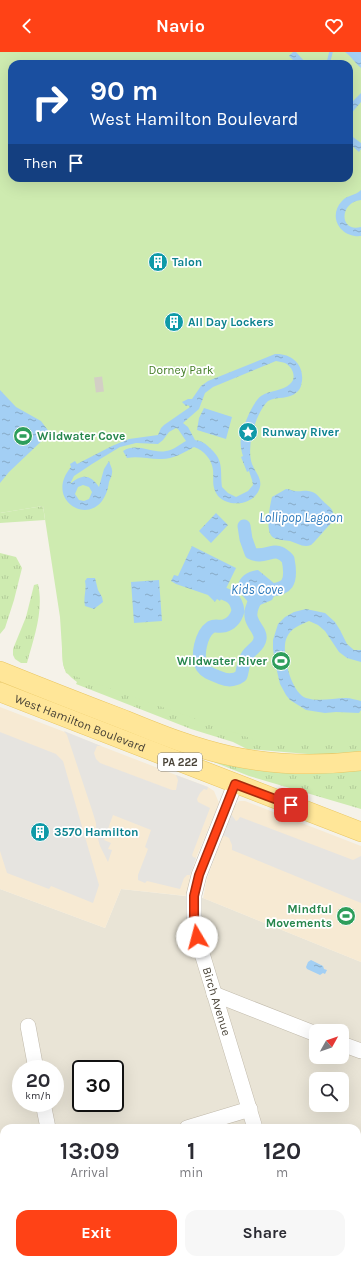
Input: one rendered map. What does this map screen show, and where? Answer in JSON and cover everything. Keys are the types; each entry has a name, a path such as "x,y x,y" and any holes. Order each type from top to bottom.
{"main road":[{"name":"West Hamilton Boulevard","path":"0,671 175,740 209,751 274,762 304,764 361,761"},
{"name":"West Hamilton Boulevard","path":"0,692 361,832"}],"street":[{"name":"Birch Avenue","path":"235,784 199,875 194,896 194,916 197,937 255,1124"},
{"path":"214,994 309,1031"},
{"path":"28,1026 34,1060"},
{"path":"349,1047 361,1051"},
{"path":"200,1124 250,1109"},
{"path":"45,1112 47,1124"}],"shaded area":[{"path":"0,707 208,787 214,791 219,803 190,875 187,896 121,889 105,928 0,889"},
{"path":"64,731 101,746 97,746 94,753 96,759 100,763 172,790 176,790 178,780 176,775 208,787 207,790 204,789 200,793 197,799 198,802 210,808 192,855 196,858 190,875 187,875 184,878 180,889 147,881 145,883 138,880 138,875 148,849 145,847 151,830 113,815 104,840 111,843 108,849 112,850 108,862 100,846 92,810 67,735"},
{"path":"0,732 56,754 63,761 99,885 93,903 51,886 49,889 7,873 0,851"},
{"path":"239,801 245,801 361,846 361,962 203,898 207,879 232,809"},
{"path":"231,814 236,821 240,817 353,860 361,856 361,903 232,850 232,845 229,838 225,836 222,837"},
{"path":"0,889 105,928 121,889 203,898 361,962 361,1124 0,1124"}],"green space":[{"name":"Dorney Park","path":"0,52 361,52 361,740 344,742 261,742 66,673 63,664 60,617 43,506 0,513"},
{"path":"43,506 45,520 0,523 0,513"},
{"path":"0,553 16,557 22,568 5,628 0,634"},
{"path":"38,584 40,604 35,634 27,663 21,663 15,659 13,649 26,617 34,585"},
{"path":"62,647 361,735 361,752 320,755 247,749 233,742 191,729 76,684 77,682 65,670"},
{"path":"186,751 361,765 361,809 249,776"}],"water":[{"path":"293,52 296,52 303,60 293,60 289,56"},
{"path":"345,52 361,52 361,68 349,55"},
{"path":"361,93 361,102 353,111 353,101"},
{"path":"353,137 361,143 361,149 359,152 353,147"},
{"path":"361,190 361,200 354,202 349,206 344,216 349,226 354,228 361,227 361,236 354,236 347,234 342,230 336,220 336,214 338,207 344,199"},
{"name":"Runway River","path":"275,354 291,357 301,369 302,381 301,387 298,391 287,397 268,401 259,414 256,422 251,440 250,457 259,478 260,487 258,493 248,501 242,503 223,500 216,493 211,463 204,453 198,448 194,447 177,456 164,459 135,457 127,458 123,451 134,448 155,451 166,451 172,449 186,441 176,428 169,432 158,444 136,443 120,447 74,476 70,484 78,478 86,477 96,483 99,487 104,469 109,461 112,475 104,498 96,507 86,510 76,508 68,502 63,492 63,480 71,467 70,464 75,461 77,464 129,439 158,435 164,425 190,407 188,405 186,406 182,402 192,399 201,386 208,381","holes":["276,361 288,365 294,376 292,382 287,386 261,396 254,404 248,415 241,438 241,449 243,456 241,457 247,472 249,471 253,485 248,491 236,497 228,493 222,487 221,466 215,453 202,442 195,440 188,427 183,423 199,409 205,393 213,387","83,485 89,487 92,492 89,499 84,501 79,500 75,494 78,487"]},
{"name":"Wildwater Cove","path":"0,390 16,407 41,421 50,433 9,472 0,483"},
{"path":"204,408 232,417 226,439 197,430 199,418"},
{"name":"Lollipop Lagoon","path":"286,489 313,492 332,510 334,520 311,545 303,546 290,541 276,539 269,531 268,519 272,497"},
{"path":"216,513 228,525 211,543 199,531"},
{"path":"192,546 236,568 220,601 217,599 215,602 208,595 171,581 174,575 178,576"},
{"name":"Kids Cove","path":"258,570 275,584 275,594 272,600 260,605 249,603 241,593 239,587 240,580 243,576"},
{"path":"87,578 95,578 98,590 102,597 103,602 94,609 85,606 85,581"},
{"path":"159,580 162,621 134,623 131,582"},
{"name":"Wildwater River","path":"306,609 325,613 335,622 347,644 354,650 361,650 361,662 347,658 339,652 325,631 318,625 309,621 291,631 285,643 288,670 296,688 306,698 311,699 321,700 346,698 361,701 361,710 359,713 325,713 306,710 290,700 280,684 273,649 273,640 278,624 285,617 294,612"},
{"path":"311,960 323,966 324,969 327,970 325,974 323,973 320,975 307,969 306,967 308,962"}],"waterway":[{"path":"329,60 331,52"},
{"path":"213,590 230,596 235,602 238,611 235,618 229,624 224,626 213,626 207,630 200,646 200,662 202,667 210,674 226,680 233,680 241,676 246,658 257,646 260,639 259,632 252,621 251,611 253,605 258,597 265,592 284,586 288,582 290,573 288,559 281,553 274,552 263,555 255,555 251,553 246,539 244,526"}],"tunnel":[{"path":"95,385 103,384"}],"place":[{"name":"Talon","path":"158,262"},
{"name":"All Day Lockers","path":"174,322"},
{"name":"Runway River","path":"248,432"},
{"name":"Wildwater Cove","path":"23,436"},
{"name":"Wildwater River","path":"281,661"},
{"name":"3570 Hamilton","path":"40,832"},
{"name":"Mindful Movements","path":"346,916"}],"route":[{"path":"197,937 194,916 194,896 199,875 235,784 291,805"}]}
